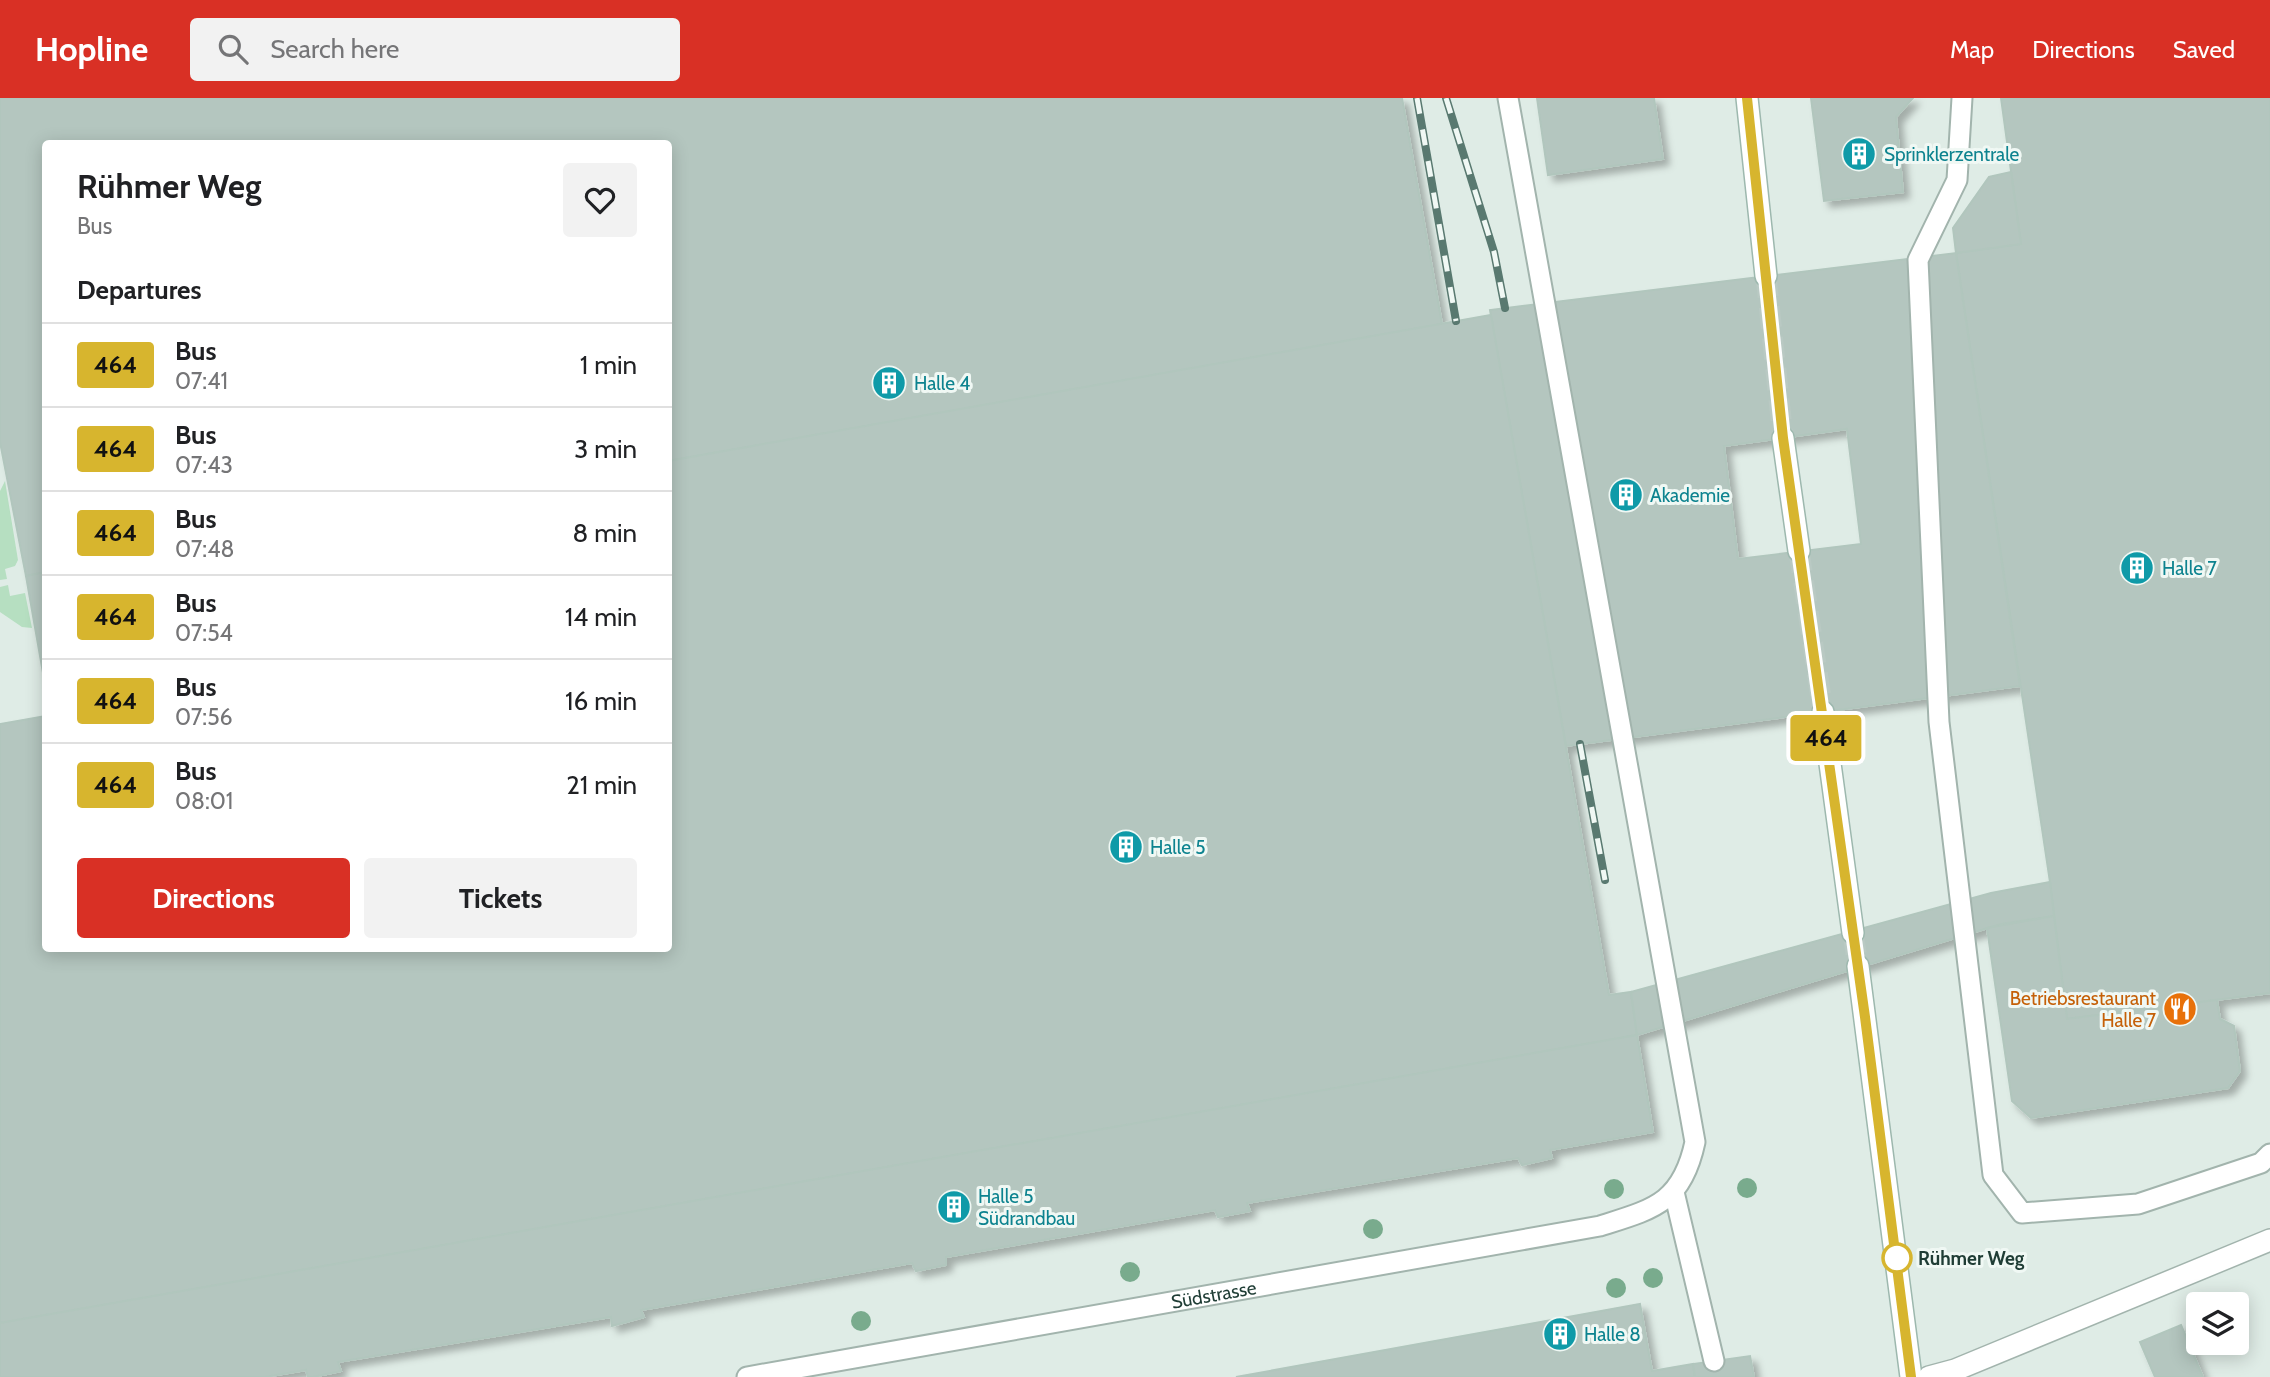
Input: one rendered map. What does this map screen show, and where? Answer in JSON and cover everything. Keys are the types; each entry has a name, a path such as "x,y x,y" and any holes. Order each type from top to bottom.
{"street":[{"path":"1747,98 1766,276"},
{"path":"1783,438 1799,551"},
{"path":"1823,712 1853,933"},
{"path":"1858,966 1911,1377"},
{"path":"1928,1377 1955,1370 2270,1240"}],"lane":[{"path":"1508,98 1695,1142 1690,1168 1674,1192 1714,1361"},
{"path":"1962,98 1957,180 1918,260 1939,722 1993,1175 2022,1213 2138,1204 2261,1163 2270,1154"},
{"name":"Südstrasse","path":"747,1377 1600,1226 1649,1211 1674,1192"}],"green space":[{"path":"5,481 18,560 15,566 5,569 7,579 0,580 0,491"},
{"path":"8,585 10,596 25,593 32,628 22,627 0,612 0,587"}],"building":[{"name":"Halle 4","path":"0,98 1402,98 1442,324 672,460 672,140 42,140 42,573 26,576 0,442"},
{"path":"1537,98 1654,98 1663,159 1548,175"},
{"name":"Sprinklerzentrale","path":"1811,98 1913,98 1896,117 1903,192 1824,201"},
{"name":"Halle 7","path":"2001,98 2270,98 2270,993 2067,1019 2050,882 1956,253 2021,244"},
{"path":"2011,172 2021,244 1956,253 1953,228 1989,177"},
{"name":"Akademie","path":"1956,253 2020,686 1566,746 1490,310","holes":["1847,429 1861,544 1738,559 1724,446"]},
{"name":"Halle 5","path":"1491,315 1609,995 1631,992 1637,1035 0,1323 0,724 42,717 42,952 672,952 672,460"},
{"path":"42,573 42,667 26,576"},
{"path":"2050,882 2054,916 2001,924 1637,1035 1631,992 1991,893"},
{"name":"Betriebsrestaurant Halle 7","path":"2054,916 2067,1019 2217,1000 2220,1019 2234,1026 2240,1071 2228,1088 2031,1118 2012,1101 1987,928"},
{"name":"Halle 5 Südrandbau","path":"1637,1035 1653,1132 1550,1150 1552,1158 1522,1165 1518,1158 1247,1203 1250,1211 1218,1217 1215,1210 946,1257 946,1265 916,1271 912,1263 641,1310 644,1317 612,1326 611,1317 338,1362 341,1371 313,1377 308,1377 306,1370 265,1377 0,1377 0,1323"},
{"name":"Halle 8","path":"1640,1304 1652,1371 1693,1364 1695,1377 1236,1377"},
{"path":"2181,1325 2186,1337 2186,1355 2194,1355 2203,1377 2155,1377 2140,1342"},
{"path":"1750,1356 1754,1377 1695,1377 1693,1364"}],"tunnel":[{"path":"1766,276 1783,438"},
{"path":"1799,551 1823,712"},
{"path":"1853,933 1858,966"}],"railway":[{"path":"1417,98 1456,321"},
{"path":"1446,98 1494,252 1505,308"},
{"path":"1580,744 1605,880"}],"bus line":[{"name":"464","path":"1747,98 1783,438 1865,1017 1911,1377"}],"place":[{"name":"Sprinklerzentrale","path":"1859,154"},
{"name":"Halle 4","path":"889,383"},
{"name":"Akademie","path":"1626,495"},
{"name":"Halle 7","path":"2137,568"},
{"name":"Halle 5","path":"1126,847"},
{"name":"Betriebsrestaurant Halle 7","path":"2180,1009"},
{"name":"Halle 5 Südrandbau","path":"954,1207"},
{"name":"Rühmer Weg","path":"1897,1258"},
{"name":"Halle 8","path":"1560,1334"}]}
